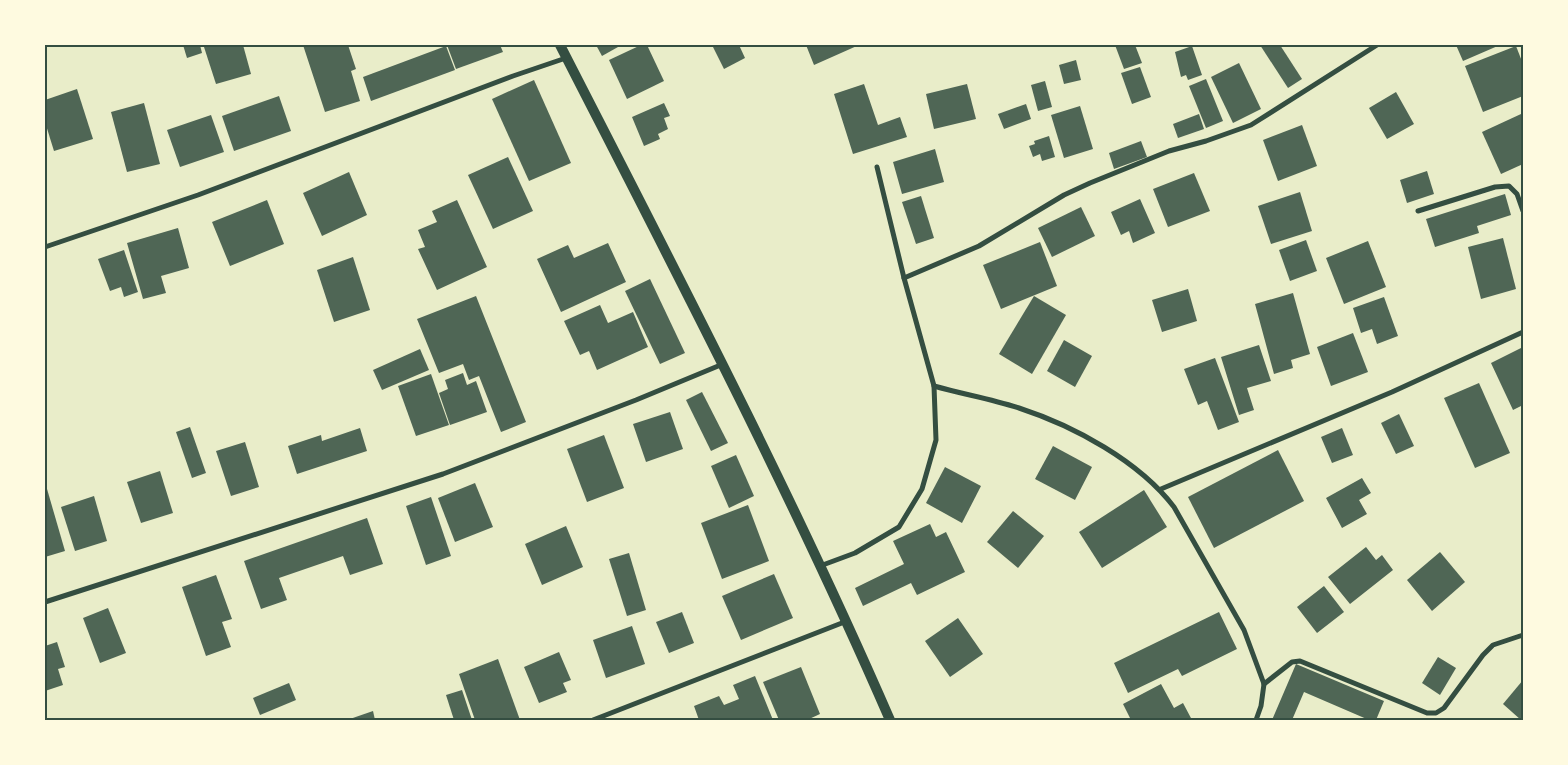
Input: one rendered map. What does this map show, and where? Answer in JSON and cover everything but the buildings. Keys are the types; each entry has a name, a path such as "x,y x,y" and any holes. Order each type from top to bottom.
{"main road":[{"path":"560,45 724,364 847,621 890,720"}],"street":[{"path":"904,278 979,246 1064,195 1098,179 1169,151 1206,141 1251,125 1377,45"},
{"path":"45,247 198,195 513,76 566,58"},
{"path":"820,566 855,553 898,527 910,512 922,489 936,440 934,386 904,278 877,167"},
{"path":"1418,211 1495,187 1509,186 1517,194 1523,211"},
{"path":"1161,489 1392,392 1523,332"},
{"path":"45,602 443,474 724,364"},
{"path":"934,386 1019,408 1058,425 1133,465 1161,489 1174,507 1244,630 1264,684 1261,706 1256,720"},
{"path":"593,720 847,621"},
{"path":"1264,684 1292,662 1300,662 1427,713 1436,713 1444,708 1483,655 1493,645 1523,635"}]}
